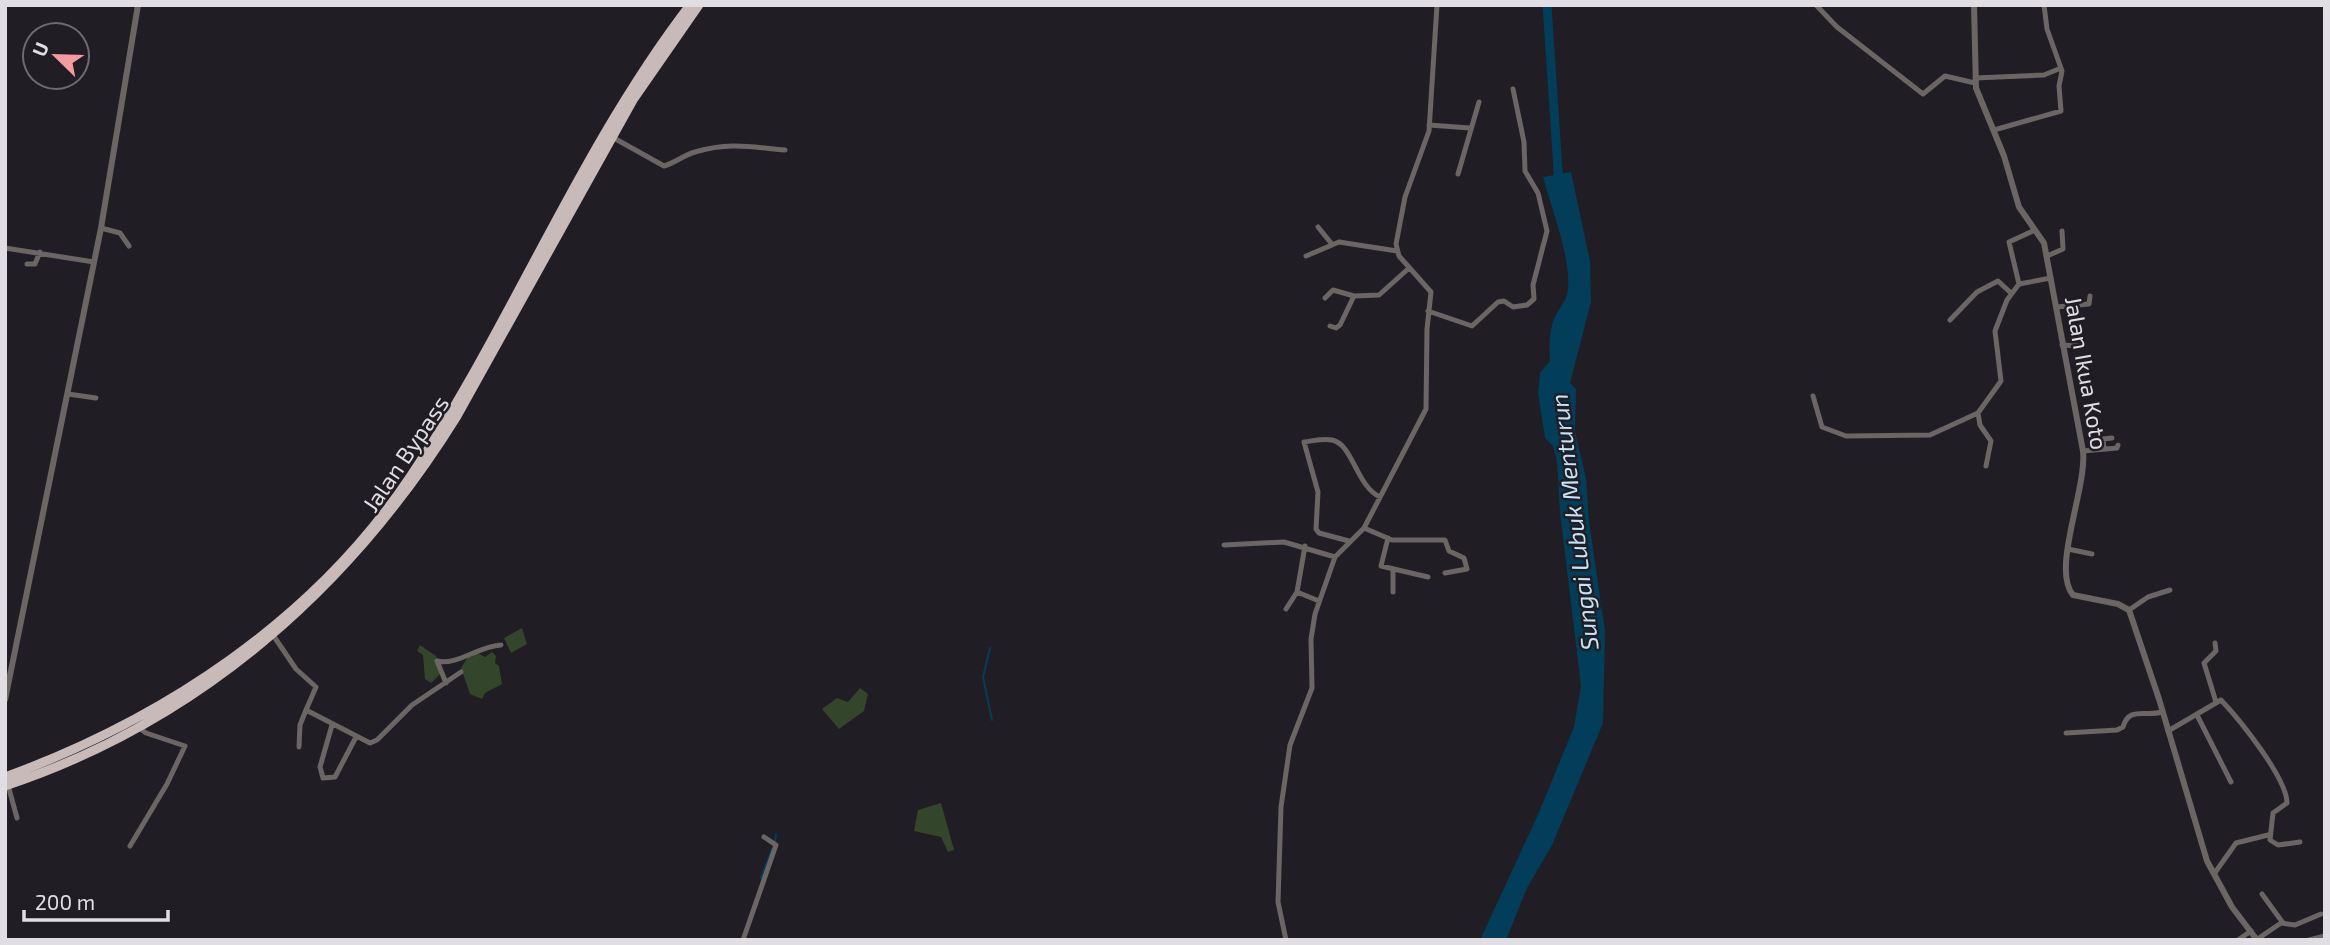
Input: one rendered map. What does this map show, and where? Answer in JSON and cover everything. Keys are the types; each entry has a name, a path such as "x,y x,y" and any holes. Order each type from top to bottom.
{"highway":[{"name":"Jalan Bypass","path":"6,783 148,717 213,681 273,635 331,582 375,533 423,470 457,416 629,93 690,5"},
{"name":"Jalan Bypass","path":"6,783 80,757 138,727 262,635 326,577 408,480 448,418 578,190 653,68 699,5"}],"street":[{"path":"5,700 101,228 138,5"},
{"path":"1286,940 1278,902 1281,807 1290,745 1312,688 1311,639 1319,601 1335,557 1364,528 1426,409 1430,289 1408,269 1397,251 1401,211 1429,125 1437,5"},
{"path":"1816,5 1837,27 1923,94 1945,76 1975,80 2045,75 2061,68"},
{"name":"Jalan Ikua Koto","path":"1974,5 1975,80 2019,207 2044,243 2083,452 2083,483 2068,549 2066,583 2073,596 2118,604 2129,610"},
{"path":"1994,130 2059,114 2061,68 2047,29 2044,5"},
{"path":"1428,311 1472,326 1498,302 1504,301 1513,307 1527,305 1534,299 1533,285 1547,231 1538,193 1525,171 1524,142 1513,89"},
{"path":"1458,174 1479,102"},
{"path":"1429,125 1470,128"},
{"path":"612,137 667,166 683,156 723,145 766,145 785,150"},
{"path":"1318,227 1332,243"},
{"path":"101,228 120,233 129,246"},
{"path":"2019,284 2009,241 2035,230"},
{"path":"2047,256 2063,249 2062,232"},
{"path":"1306,256 1332,243 1351,242 1397,251"},
{"path":"5,248 94,262"},
{"path":"27,264 35,264 40,253"},
{"path":"1325,298 1333,290 1354,296 1379,295 1408,269"},
{"path":"1813,397 1822,427 1846,436 1930,435 1978,413 2002,378 1996,326 2011,293 2019,284 2051,278"},
{"path":"1950,320 1977,292 1998,281 2011,293"},
{"path":"1330,326 1335,328 1340,325 1354,296"},
{"path":"2057,306 2089,304 2090,296"},
{"path":"2062,345 2079,345"},
{"path":"68,394 96,398"},
{"path":"1978,413 1980,425 1991,441 1986,466"},
{"path":"2104,449 2103,439 2112,438"},
{"path":"1349,541 1319,533 1316,529 1318,492 1304,442 1330,439 1339,444 1364,486 1380,497"},
{"path":"2083,452 2118,448 2118,444"},
{"path":"1364,528 1395,540 1445,540 1450,551 1464,558 1467,569 1446,573"},
{"path":"1388,538 1381,564 1393,571 1428,577"},
{"path":"1224,545 1270,541 1305,546 1335,557"},
{"path":"1286,609 1297,592 1305,546"},
{"path":"2068,549 2092,554"},
{"path":"1393,571 1393,592"},
{"path":"2170,590 2148,597 2129,610 2168,731 2198,837 2214,874 2256,940 2283,923 2295,925 2320,914"},
{"path":"1297,592 1319,601"},
{"path":"273,635 296,669 316,687 300,725 299,747"},
{"path":"2215,643 2216,651 2204,663 2216,702"},
{"path":"446,684 437,661 447,662 464,657 470,651 501,645"},
{"path":"306,710 356,737 375,742 412,705 461,672"},
{"path":"2168,731 2221,699 2237,716 2284,785 2287,803 2273,813 2269,835"},
{"path":"2066,733 2117,730 2123,727 2131,713 2162,712"},
{"path":"2197,715 2231,782"},
{"path":"332,725 320,767 323,778 335,777 356,737"},
{"path":"130,846 167,784 185,747 146,733 138,727"},
{"path":"6,783 17,818"},
{"path":"2269,835 2278,845 2300,842"},
{"path":"2214,874 2236,843 2269,835"},
{"path":"743,940 774,843 764,837"},
{"path":"2262,894 2283,923"},
{"path":"2238,940 2251,931"},
{"path":"2309,940 2325,936"}],"green space":[{"path":"522,628 527,644 511,653 504,638"},
{"path":"420,645 436,656 443,671 431,683 425,679 423,655 417,651"},
{"path":"476,652 485,657 492,652 496,656 495,663 499,666 502,684 485,693 482,699 470,694 461,668 468,657 472,657"},
{"path":"860,688 868,694 864,711 839,729 822,709 837,698 848,702"},
{"path":"941,803 954,850 948,852 941,837 914,831 918,810"}],"water":[{"path":"1571,172 1590,261 1591,302 1570,383 1576,389 1575,432 1586,478 1589,521 1605,631 1603,723 1552,845 1527,888 1506,940 1480,940 1537,817 1574,727 1581,686 1560,512 1557,461 1553,446 1545,438 1538,393 1540,373 1550,361 1552,324 1568,289 1564,248 1543,177"}],"waterway":[{"name":"Sungai Lubuk Menturun","path":"1547,5 1559,185"},
{"path":"990,648 983,677 992,720"},
{"path":"775,841 776,834"},
{"path":"761,878 772,849"}]}
